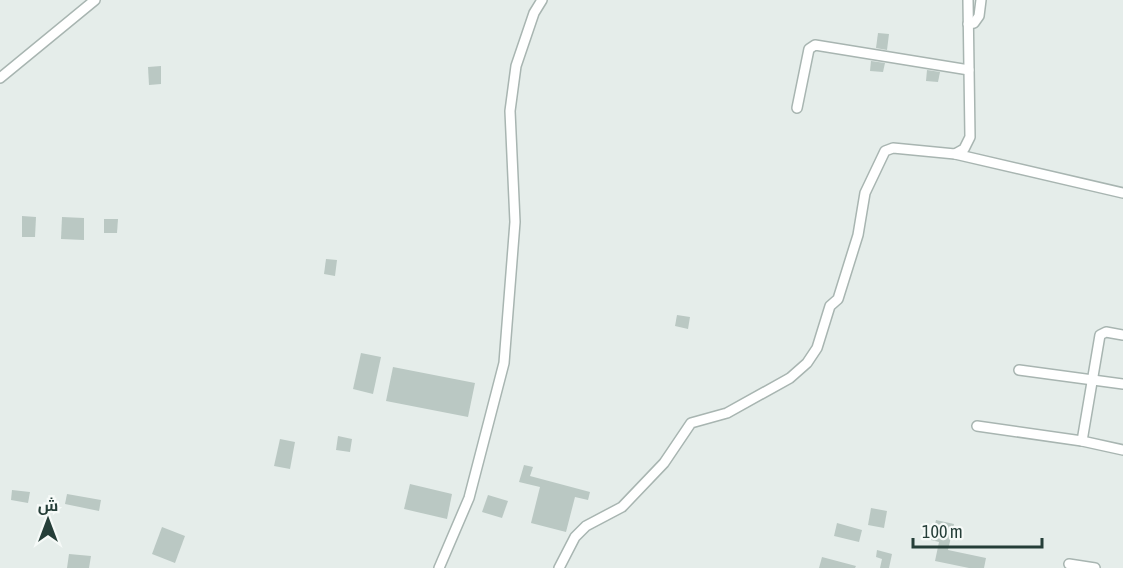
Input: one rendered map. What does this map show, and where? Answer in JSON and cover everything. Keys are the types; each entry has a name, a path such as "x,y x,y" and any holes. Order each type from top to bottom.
{"street":[{"path":"0,78 95,0"},
{"path":"439,568 468,498 504,363 515,222 510,111 516,66 534,13 542,0"},
{"path":"955,154 964,149 970,137 968,0"},
{"path":"968,24 974,23 979,16 981,0"},
{"path":"797,108 808,49 815,45 969,70"},
{"path":"559,568 575,537 586,526 622,507 664,463 691,423 727,413 790,378 807,363 817,348 830,306 838,299 858,235 865,193 885,151 893,148 955,154 1123,193"},
{"path":"1082,441 1100,335 1106,332 1123,335"},
{"path":"1019,370 1123,384"},
{"path":"977,426 1082,441 1123,450"},
{"path":"1069,564 1095,568"}],"building":[{"path":"878,33 889,34 887,50 876,48"},
{"path":"871,61 885,63 883,72 870,71"},
{"path":"161,66 161,84 149,85 148,67"},
{"path":"927,70 940,72 938,82 926,81"},
{"path":"22,216 36,217 35,237 22,237"},
{"path":"62,217 84,218 84,240 61,239"},
{"path":"104,219 118,219 117,233 104,233"},
{"path":"326,259 337,260 335,276 324,274"},
{"path":"677,315 690,317 688,329 675,326"},
{"path":"361,353 381,357 373,394 353,389"},
{"path":"393,367 475,383 468,417 386,401"},
{"path":"338,436 352,439 350,452 336,450"},
{"path":"280,439 295,442 290,469 274,466"},
{"path":"524,465 533,467 530,476 590,492 588,500 575,497 566,532 531,523 540,487 519,482"},
{"path":"410,484 452,494 447,519 404,509"},
{"path":"12,490 30,492 28,503 11,500"},
{"path":"67,494 101,500 99,511 65,504"},
{"path":"488,495 508,501 502,518 482,512"},
{"path":"871,508 887,511 884,528 868,525"},
{"path":"936,520 954,524 948,550 986,558 984,568 969,568 935,561 939,542 931,540"},
{"path":"837,523 862,530 859,542 834,536"},
{"path":"162,527 185,536 175,563 152,554"},
{"path":"877,550 892,554 889,568 880,568 882,559 876,557"},
{"path":"69,554 91,556 89,568 67,568"},
{"path":"822,557 856,566 855,568 819,568"}]}
